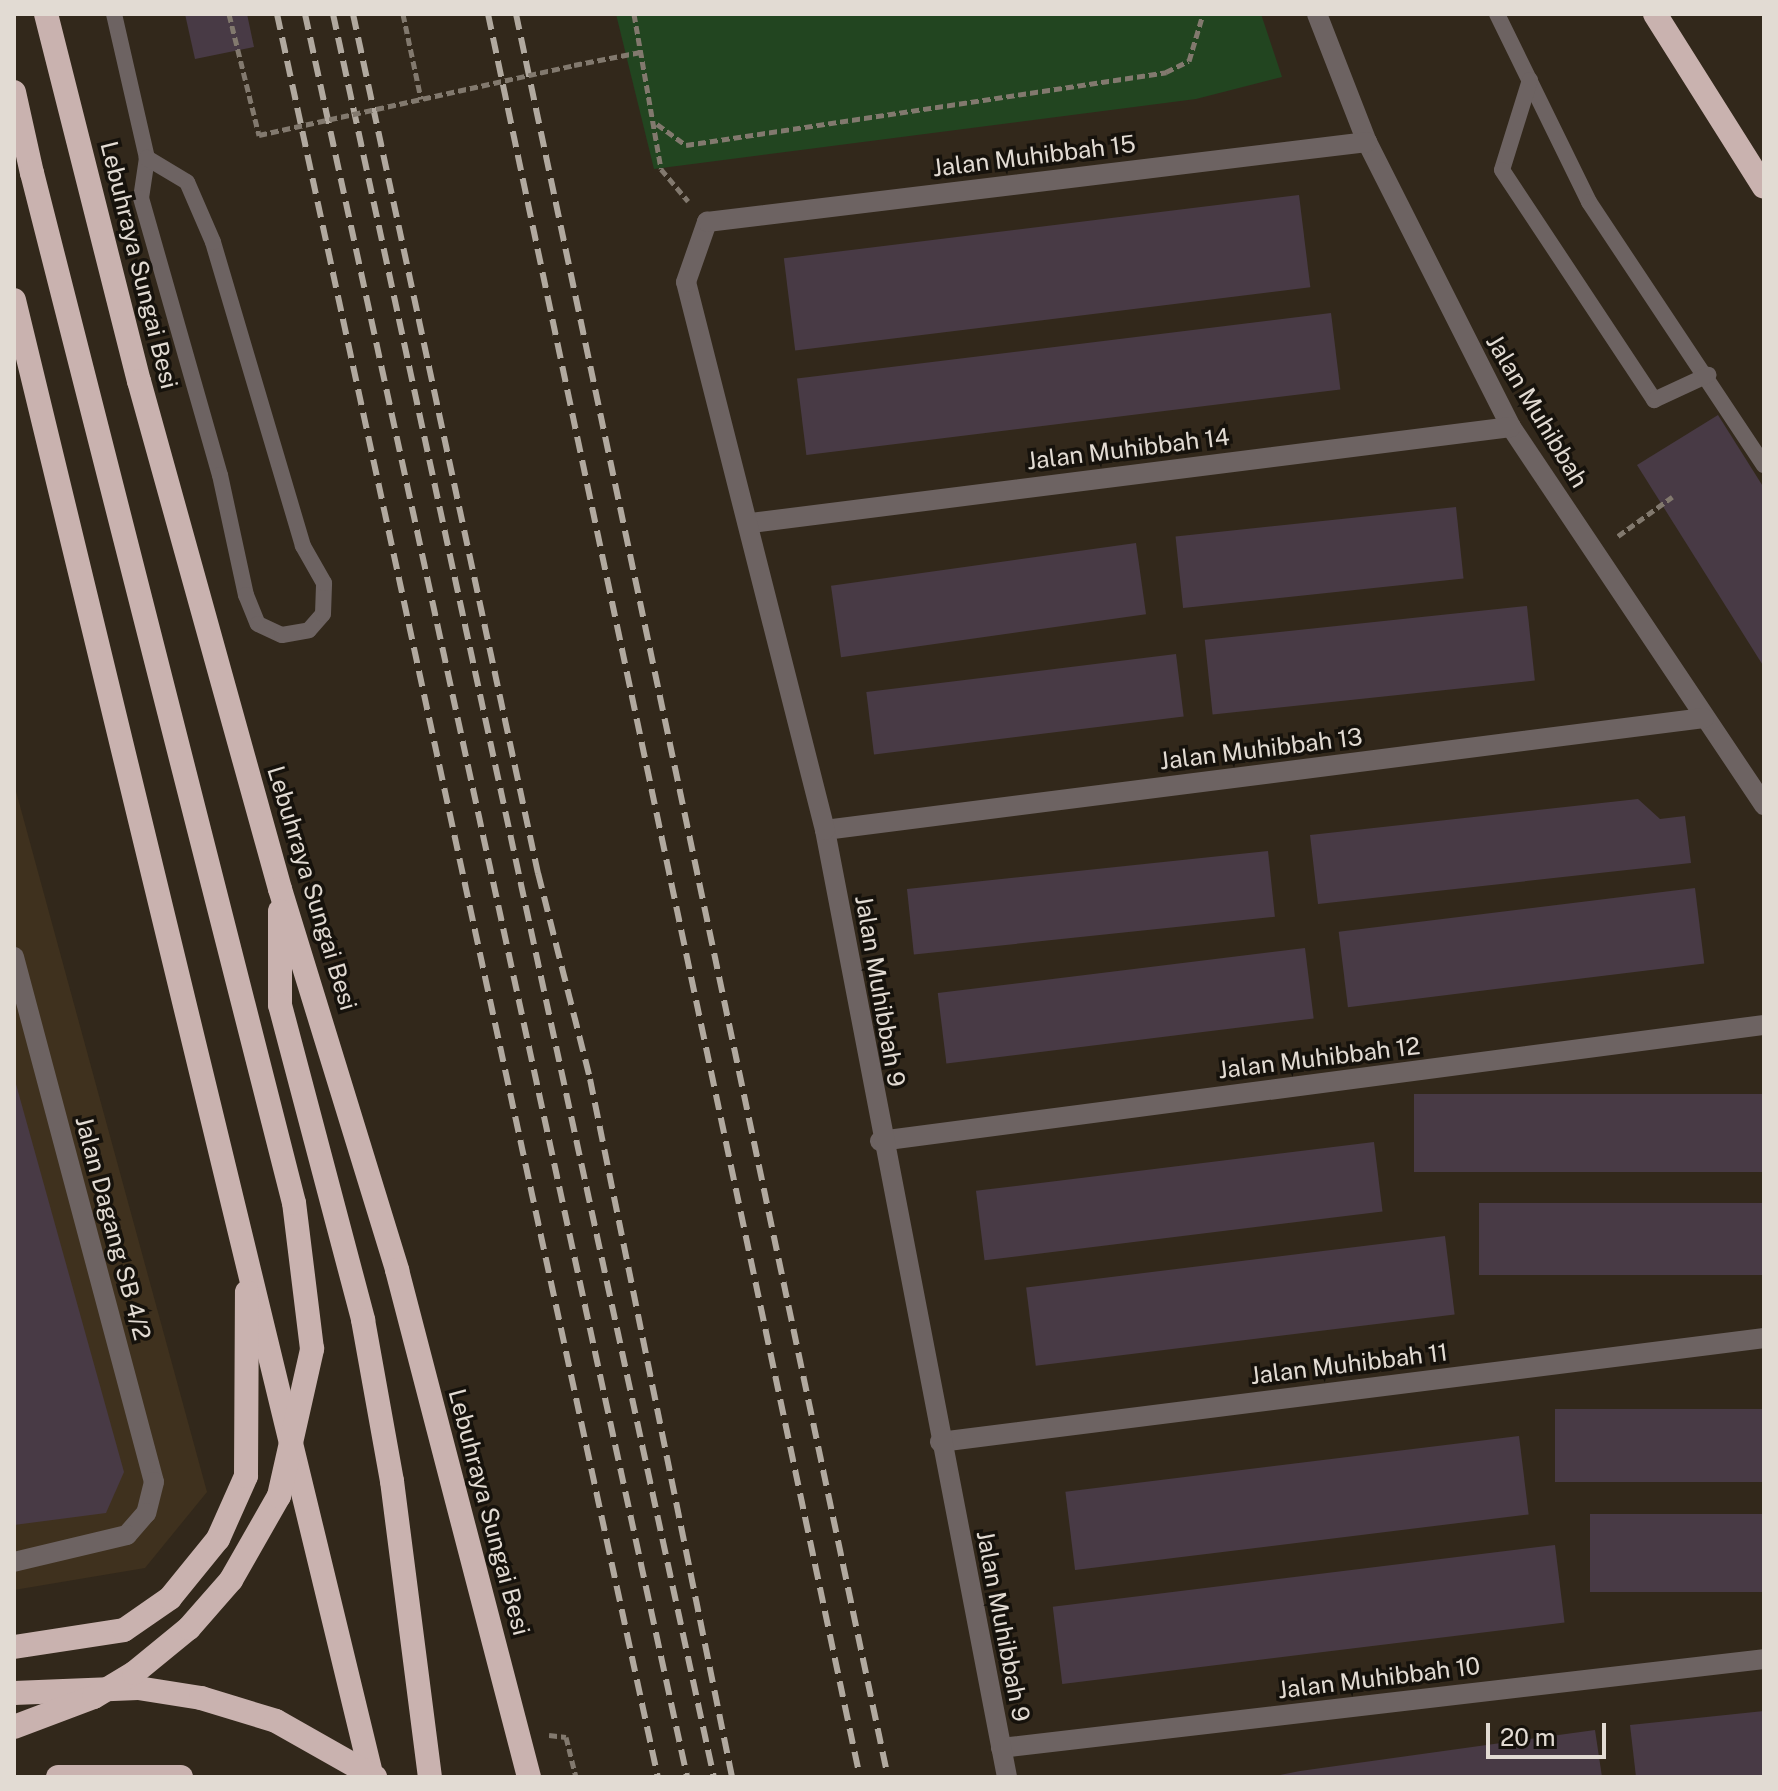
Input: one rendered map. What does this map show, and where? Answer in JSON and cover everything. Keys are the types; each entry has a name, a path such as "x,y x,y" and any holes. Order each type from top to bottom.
{"highway":[{"name":"Lebuhraya Sungai Besi","path":"46,14 280,889 397,1270 529,1777"},
{"path":"1655,14 1764,187"},
{"path":"14,92 294,1203 312,1349 279,1496 231,1580 189,1628 134,1673 94,1697 14,1727"},
{"path":"14,300 23,374 245,1242 374,1777"},
{"path":"280,889 280,1005 363,1320 392,1481 430,1777"},
{"path":"14,1647 124,1630 170,1598 218,1539 246,1476 245,1242"},
{"path":"14,1693 138,1688 201,1698 276,1721 374,1777"},
{"path":"58,1777 181,1777"}],"street":[{"name":"Jalan Muhibbah","path":"1317,14 1367,142 1511,427 1764,805"},
{"name":"Jalan Muhibbah 15","path":"707,222 1367,142"},
{"name":"Jalan Muhibbah 9","path":"707,222 686,282 751,523 825,830 880,1141 1007,1777"},
{"name":"Jalan Muhibbah 14","path":"751,523 1511,427"},
{"name":"Jalan Muhibbah 13","path":"825,830 1704,718"},
{"name":"Jalan Dagang SB 4/2","path":"14,957 18,992 154,1482 146,1513 127,1535 14,1562"},
{"name":"Jalan Muhibbah 12","path":"880,1141 1764,1025"},
{"name":"Jalan Muhibbah 11","path":"940,1442 1764,1338"},
{"name":"Jalan Muhibbah 10","path":"1001,1748 1764,1659"}],"lane":[{"path":"114,14 147,158 141,198 220,475 246,595 258,624 282,635 309,630 323,614 324,583 303,546 213,242 187,182 147,158"},
{"path":"1497,14 1589,202 1708,375 1764,465"},
{"path":"1530,80 1508,131 1502,170 1654,400 1708,375"}],"path":[{"path":"229,14 259,135 641,52"},
{"path":"403,14 421,99"},
{"path":"634,14 657,124 661,169 707,222"},
{"path":"657,124 686,145 1166,72 1189,61 1203,14"},
{"path":"1594,553 1672,497"}],"shaded area":[{"path":"14,784 207,1492 145,1568 14,1590"}],"green space":[{"path":"616,14 1261,14 1282,77 1196,99 654,169"}],"building":[{"path":"185,14 247,14 254,47 195,59"},
{"path":"1299,195 1310,287 795,351 784,258"},
{"path":"1331,313 1340,389 806,455 797,379"},
{"path":"1718,415 1764,488 1764,667 1637,465"},
{"path":"1456,507 1464,579 1183,608 1176,536"},
{"path":"1136,543 1146,614 841,657 831,586"},
{"path":"1527,606 1535,681 1213,714 1205,640"},
{"path":"1176,654 1184,717 874,755 866,692"},
{"path":"1638,799 1660,819 1685,816 1691,863 1318,904 1310,835"},
{"path":"1268,851 1275,917 914,955 907,889"},
{"path":"1695,888 1704,963 1348,1007 1339,932"},
{"path":"1305,948 1314,1018 946,1064 938,993"},
{"path":"14,1077 124,1472 106,1513 14,1525"},
{"path":"1414,1094 1764,1094 1764,1172 1414,1172"},
{"path":"1374,1142 1383,1211 985,1260 976,1191"},
{"path":"1479,1203 1764,1203 1764,1275 1479,1275"},
{"path":"1445,1236 1455,1314 1036,1366 1026,1287"},
{"path":"1555,1409 1764,1409 1764,1482 1555,1482"},
{"path":"1519,1436 1529,1514 1075,1570 1065,1492"},
{"path":"1590,1514 1764,1514 1764,1592 1590,1592"},
{"path":"1555,1545 1565,1622 1062,1684 1053,1607"},
{"path":"1764,1711 1764,1777 1636,1777 1630,1725"},
{"path":"1595,1730 1602,1777 1270,1777 1300,1771"}],"railway":[{"path":"277,14 658,1777"},
{"path":"305,14 687,1777"},
{"path":"333,14 714,1777"},
{"path":"353,14 538,873 590,1079 732,1777"},
{"path":"488,14 860,1777"},
{"path":"516,14 888,1777"}]}
